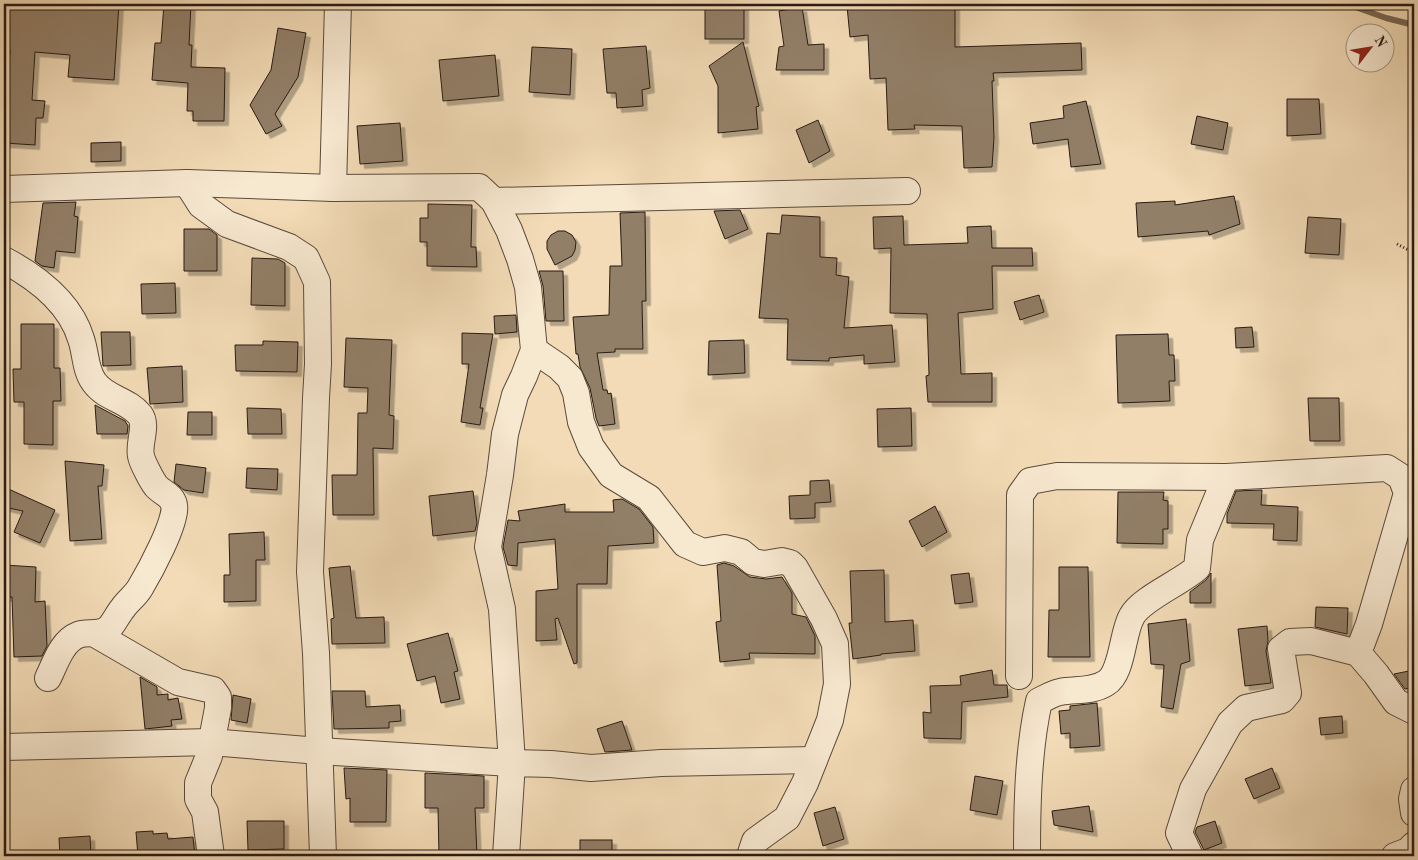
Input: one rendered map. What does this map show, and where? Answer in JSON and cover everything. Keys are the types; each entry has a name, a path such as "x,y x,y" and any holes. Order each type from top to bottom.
{"street":[{"path":"333,188 338,4"},
{"path":"187,183 201,205 226,224 289,247 306,258 317,282 318,364 310,572 316,653 324,856"},
{"path":"4,188 187,183 333,188 479,186 494,201 509,230 528,287 534,350 515,395 505,434 488,547 502,609 512,763 506,856"},
{"path":"494,201 908,191"},
{"path":"4,260 26,272 72,315 81,338 87,367 93,382 106,395 128,404 141,416 143,430 141,456 156,487 169,495 174,503 175,511 170,529 140,590 109,627 95,634 78,635 65,644 48,678"},
{"path":"534,350 570,378 576,393 581,422 591,448 611,475 649,498 685,544 703,552 725,548 741,552 753,562 764,564 782,561 790,563 795,568 824,619 835,644 837,684 830,720 805,784 787,818 755,841 750,856"},
{"path":"1019,676 1020,495 1030,481 1057,476 1226,477 1386,468 1401,477 1407,493 1369,624 1358,653"},
{"path":"1027,856 1027,806 1034,725 1039,701 1058,692 1095,688 1108,682 1124,648 1126,630 1132,615 1147,601 1187,576 1196,568 1200,540 1226,477"},
{"path":"95,634 178,682 213,690 218,697 218,708 209,756 198,783 198,800 205,812 211,856"},
{"path":"1190,856 1179,833 1193,789 1230,723 1246,708 1282,700 1288,693 1281,649 1290,642 1311,641 1358,653 1396,702 1414,711"},
{"path":"4,747 211,742 320,751 591,768 661,763 814,760"},
{"path":"1414,790 1412,799 1414,813"},
{"path":"1395,856 1408,851 1414,845"}],"path":[{"path":"1397,244 1414,253"}],"building":[{"path":"8,4 119,4 114,80 68,77 70,55 35,52 32,100 45,101 43,118 36,118 35,145 4,143 4,98 7,98 10,50 4,49"},
{"path":"164,4 191,4 189,45 192,45 191,67 225,68 224,121 193,121 193,111 187,111 188,83 152,80 155,43 161,43"},
{"path":"955,4 955,47 1081,43 1082,70 993,73 994,138 992,167 964,168 962,126 914,125 915,129 888,130 886,78 870,79 868,35 850,37 847,6"},
{"path":"705,5 744,5 744,39 705,39"},
{"path":"802,7 808,45 824,44 824,70 776,70 779,47 784,46 779,11"},
{"path":"278,28 306,33 298,77 275,114 282,126 266,134 250,105 271,70"},
{"path":"743,42 759,106 756,107 758,129 718,133 718,86 709,66"},
{"path":"646,46 650,88 642,90 643,106 617,108 616,93 607,93 603,49"},
{"path":"532,47 572,49 570,95 529,92"},
{"path":"495,55 499,96 443,101 439,60"},
{"path":"1287,99 1319,99 1321,134 1287,136"},
{"path":"1086,101 1101,164 1071,167 1068,139 1033,144 1030,123 1064,118 1063,106"},
{"path":"1197,116 1228,123 1223,150 1191,144"},
{"path":"818,120 830,151 809,163 796,130"},
{"path":"400,123 403,161 360,164 357,126"},
{"path":"121,142 121,161 91,162 91,143"},
{"path":"1234,196 1240,224 1209,235 1208,231 1138,237 1136,203 1175,201 1175,205"},
{"path":"76,202 74,216 78,217 75,253 56,251 54,268 42,266 35,261 43,203"},
{"path":"428,204 472,205 471,247 476,247 477,267 427,266 427,242 420,242 420,218 428,218"},
{"path":"740,210 748,229 725,239 714,211"},
{"path":"645,212 646,301 642,301 643,349 615,349 615,352 597,353 603,390 607,390 608,394 611,393 615,424 599,426 590,388 580,367 578,354 576,354 573,317 609,315 610,266 622,266 620,213"},
{"path":"782,215 820,217 820,257 837,258 836,275 849,277 844,328 892,325 895,362 864,364 864,355 829,358 829,361 787,360 788,319 759,318 767,233 780,234"},
{"path":"903,216 904,245 968,243 967,227 991,226 992,248 1032,248 1033,266 992,266 993,309 958,313 961,374 992,373 992,402 928,402 926,376 929,375 927,314 890,313 891,248 874,249 873,217"},
{"path":"1308,217 1341,219 1339,255 1305,253"},
{"path":"184,229 209,229 217,235 217,271 184,271"},
{"path":"558,231 565,231 572,235 576,242 572,256 555,265 547,249 547,241 551,235"},
{"path":"252,258 278,259 285,263 285,306 251,305"},
{"path":"539,271 563,271 564,321 546,321 543,286"},
{"path":"175,283 176,313 142,314 141,284"},
{"path":"1039,295 1044,312 1020,320 1014,302"},
{"path":"516,315 517,332 495,334 494,316"},
{"path":"21,324 54,324 54,368 60,368 61,401 53,401 53,445 24,444 24,402 14,402 13,369 21,369"},
{"path":"1252,327 1254,347 1236,348 1235,328"},
{"path":"101,332 130,332 131,365 103,366"},
{"path":"462,333 493,334 480,408 483,408 480,425 461,422 469,364 462,364"},
{"path":"1168,334 1169,355 1174,355 1175,381 1169,381 1170,401 1118,403 1116,335"},
{"path":"346,338 392,340 389,415 394,416 393,449 373,448 374,515 333,515 332,475 357,475 358,413 367,413 368,388 344,387"},
{"path":"744,340 745,373 708,375 709,341"},
{"path":"263,341 298,342 297,372 236,371 235,345 263,345"},
{"path":"182,366 183,402 150,404 147,368"},
{"path":"1308,398 1339,398 1340,441 1310,441"},
{"path":"95,405 125,421 128,426 127,434 97,434"},
{"path":"247,408 281,409 282,434 248,434"},
{"path":"911,408 912,446 878,447 877,409"},
{"path":"188,412 212,412 212,435 187,435"},
{"path":"65,461 104,465 102,486 98,486 102,539 70,541"},
{"path":"176,464 206,468 203,493 184,490 174,482"},
{"path":"247,468 278,469 277,490 246,488"},
{"path":"829,480 831,502 815,503 815,518 790,519 789,496 810,495 810,481"},
{"path":"4,487 55,510 40,543 14,532 23,511 4,507"},
{"path":"1262,490 1261,505 1298,507 1297,541 1273,540 1274,524 1227,523 1227,514 1236,491"},
{"path":"473,491 477,523 475,531 433,536 429,496"},
{"path":"1118,492 1164,492 1163,500 1168,501 1168,529 1163,529 1163,544 1117,543"},
{"path":"622,499 639,509 653,527 654,543 608,546 607,584 577,584 577,663 574,664 558,618 555,619 557,640 536,641 536,591 558,589 555,539 518,543 517,566 508,565 503,547 508,520 520,521 518,511 565,504 565,512 614,512 613,500"},
{"path":"935,506 947,532 922,547 909,521"},
{"path":"264,532 265,560 256,560 256,601 224,602 224,575 230,575 229,534"},
{"path":"724,563 734,566 750,577 766,579 782,577 792,593 792,614 806,617 815,636 815,654 749,653 750,659 720,662 716,622 721,621 717,565"},
{"path":"4,565 36,567 35,602 45,601 47,646 42,656 14,657 12,597 4,597"},
{"path":"350,566 356,618 384,617 385,643 332,644 331,619 334,618 329,568"},
{"path":"1059,567 1088,567 1090,657 1048,657 1049,610 1059,610"},
{"path":"884,570 885,622 913,620 915,651 853,659 849,623 852,623 850,571"},
{"path":"969,573 973,602 955,604 951,575"},
{"path":"1211,573 1211,603 1190,603 1190,592 1206,580"},
{"path":"1316,607 1348,608 1347,634 1315,627"},
{"path":"1186,619 1190,661 1181,664 1173,709 1161,707 1164,665 1151,664 1148,624"},
{"path":"1267,626 1268,641 1266,651 1271,683 1245,686 1238,629"},
{"path":"448,633 458,671 454,672 460,699 441,703 435,676 417,681 407,644"},
{"path":"992,670 994,685 1007,685 1008,697 962,702 961,739 924,738 923,712 931,713 930,686 961,685 960,676"},
{"path":"1414,670 1414,687 1405,689 1394,674"},
{"path":"140,677 157,687 157,695 168,694 168,700 178,698 182,719 171,720 172,726 145,729"},
{"path":"332,691 365,691 366,707 400,705 401,721 389,722 389,728 334,729"},
{"path":"233,695 251,699 247,723 231,720"},
{"path":"1097,703 1100,746 1070,748 1070,733 1061,734 1059,711 1070,710 1070,706"},
{"path":"1342,716 1343,733 1321,735 1319,718"},
{"path":"622,721 632,750 605,752 597,729"},
{"path":"344,768 387,770 386,822 350,822 350,798 346,799"},
{"path":"1272,768 1280,788 1254,799 1245,779"},
{"path":"425,773 484,776 484,808 475,808 477,856 439,856 438,808 425,808"},
{"path":"975,776 1003,781 997,815 970,810"},
{"path":"1089,806 1093,832 1054,825 1052,811"},
{"path":"835,807 844,839 823,846 814,813"},
{"path":"247,821 284,821 284,849 248,850"},
{"path":"1215,821 1222,843 1204,850 1195,832 1197,827"},
{"path":"153,831 153,834 167,833 168,839 193,837 195,856 138,856 136,832"},
{"path":"90,836 91,856 60,856 59,838"},
{"path":"580,840 612,840 612,856 580,856"}],"waterway":[{"path":"1347,4 1386,18 1414,25"}]}
